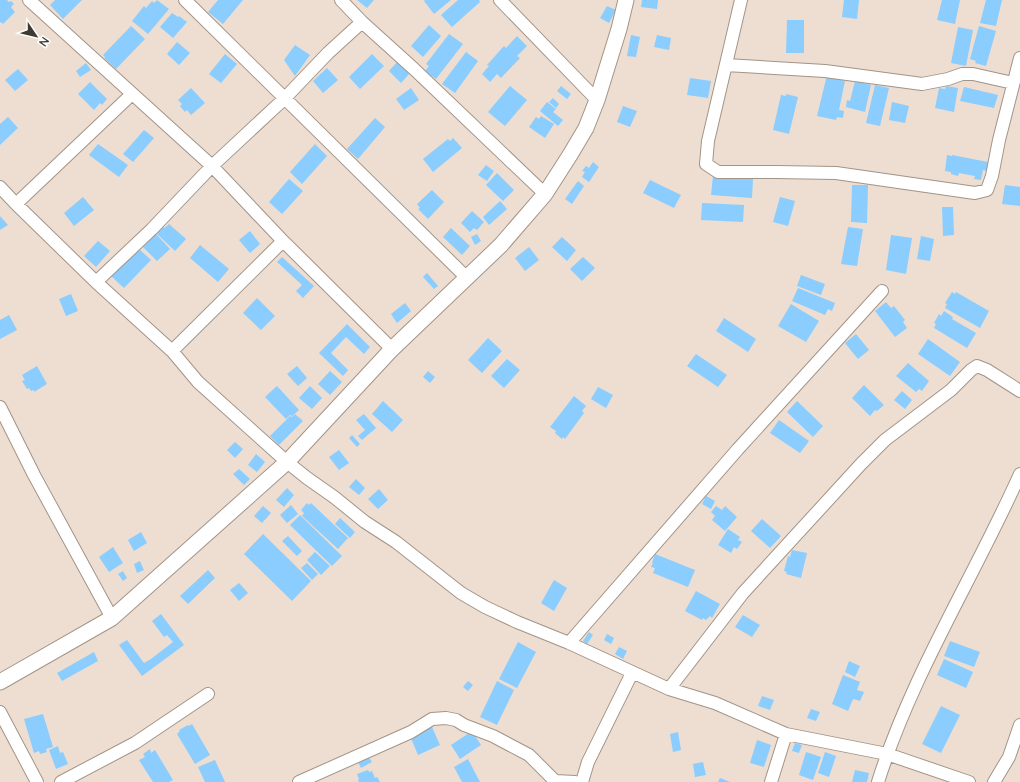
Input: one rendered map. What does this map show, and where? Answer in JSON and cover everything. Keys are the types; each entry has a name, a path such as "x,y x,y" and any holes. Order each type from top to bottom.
{"street":[{"path":"29,0 212,166 283,241 392,349"},
{"path":"185,0 466,277"},
{"path":"341,0 362,22 414,69 545,194"},
{"path":"500,0 597,100"},
{"path":"0,682 112,618 287,462 392,349 501,245 545,194 586,128 597,100 620,29 626,0"},
{"path":"741,0 708,142 706,164 718,172 836,174 975,193 986,190 992,176 999,140 1020,58"},
{"path":"96,282 152,229 212,166 284,99 328,53 362,22"},
{"path":"726,65 825,71 922,84 948,79 962,74 973,74 1013,83"},
{"path":"16,204 132,94"},
{"path":"0,186 16,204 96,282 172,351 198,382 287,462 334,497 364,522 396,542 485,608 569,643 669,689 715,703 786,734 887,754 969,782"},
{"path":"172,351 283,241"},
{"path":"569,643 738,449 882,291"},
{"path":"669,689 743,593 885,440 951,390 971,370 978,366 1020,391"},
{"path":"0,407 34,475 112,618"},
{"path":"878,782 887,754 912,692 1020,474"},
{"path":"582,782 588,762 632,673"},
{"path":"61,782 135,743 208,694"},
{"path":"0,712 37,782"},
{"path":"299,782 410,732 432,719 446,718 456,720 464,725 493,736 529,755 554,781 575,782"},
{"path":"994,782 1009,757 1012,744 1020,725"},
{"path":"771,782 786,734"}],"building":[{"path":"0,0 11,1 14,4 11,7 15,12 3,24 1,22 0,23"},
{"path":"55,0 82,0 63,19 50,5"},
{"path":"157,0 169,9 148,34 132,21 144,6 146,8 152,1 154,3"},
{"path":"218,0 243,0 223,24 208,12"},
{"path":"357,0 374,0 367,8"},
{"path":"451,0 434,14 424,1"},
{"path":"458,0 479,0 480,2 452,27 441,15"},
{"path":"642,0 658,0 657,9 641,7"},
{"path":"844,0 859,0 857,19 842,17"},
{"path":"942,0 960,0 955,24 937,20"},
{"path":"986,0 1002,0 996,26 980,23"},
{"path":"607,6 616,10 609,23 600,18"},
{"path":"172,13 187,22 173,38 160,27"},
{"path":"787,20 804,20 804,53 786,53"},
{"path":"429,25 441,36 423,57 411,46"},
{"path":"131,26 145,39 116,69 104,58 105,57 103,55"},
{"path":"979,26 996,31 986,66 975,63 976,61 970,59"},
{"path":"958,27 973,30 966,66 951,63"},
{"path":"449,34 463,44 436,79 425,71 429,66 426,64"},
{"path":"631,35 640,37 636,57 627,56"},
{"path":"657,35 671,38 669,50 654,47"},
{"path":"517,36 527,46 517,56 520,58 501,78 497,74 490,82 482,74 489,66 487,65 504,46 506,48"},
{"path":"177,42 190,53 179,65 167,54"},
{"path":"295,45 310,55 295,76 284,60"},
{"path":"466,52 478,61 455,93 442,84"},
{"path":"225,54 237,64 221,83 209,74"},
{"path":"372,54 384,66 360,89 349,77"},
{"path":"397,62 409,74 401,83 389,71"},
{"path":"86,63 91,70 80,77 76,71"},
{"path":"327,68 338,80 323,93 313,81"},
{"path":"18,69 28,80 15,91 5,80"},
{"path":"827,75 838,77 837,79 845,81 839,110 844,111 843,118 837,117 836,120 817,116"},
{"path":"690,78 711,81 708,98 687,95"},
{"path":"855,81 871,85 865,112 846,107 847,100 850,101"},
{"path":"90,82 107,99 102,105 100,103 94,110 78,94"},
{"path":"875,85 889,88 880,126 866,123"},
{"path":"510,86 527,100 505,126 488,112"},
{"path":"561,86 571,94 567,99 557,91"},
{"path":"946,86 958,88 954,112 935,108 939,88 945,89"},
{"path":"964,87 998,95 994,108 960,101"},
{"path":"191,88 205,103 191,115 187,110 185,112 180,106 182,104 178,100"},
{"path":"411,88 419,100 404,110 396,99"},
{"path":"786,94 798,97 789,134 773,130 781,95 786,96"},
{"path":"553,98 559,104 556,108 549,102"},
{"path":"547,102 556,109 553,112 563,120 558,126 540,111"},
{"path":"892,102 909,106 905,123 889,120"},
{"path":"623,106 637,111 630,127 617,122"},
{"path":"541,116 554,124 545,138 529,127 536,117 539,119"},
{"path":"8,117 18,128 0,145 0,124"},
{"path":"375,118 385,127 358,159 347,149"},
{"path":"144,130 154,138 133,162 123,154"},
{"path":"453,138 462,148 433,172 423,159 448,139 450,141"},
{"path":"98,144 128,165 119,177 89,155"},
{"path":"315,144 327,156 302,184 290,172"},
{"path":"947,155 988,162 987,171 983,170 981,180 974,179 975,176 959,173 958,176 951,174 951,172 945,171"},
{"path":"593,162 599,167 589,182 582,177 585,172 582,171 586,166 589,168"},
{"path":"486,165 494,171 487,181 478,175"},
{"path":"497,173 514,190 503,201 486,185"},
{"path":"713,176 753,179 752,198 711,195"},
{"path":"289,179 303,191 282,214 269,202"},
{"path":"650,180 681,195 674,208 643,193"},
{"path":"578,181 584,186 572,204 565,199"},
{"path":"852,185 868,185 867,223 851,222"},
{"path":"1005,185 1020,187 1020,206 1002,204"},
{"path":"432,190 444,202 428,219 418,209 420,208 417,204"},
{"path":"83,197 94,210 74,226 64,213"},
{"path":"780,197 795,201 788,226 773,222"},
{"path":"500,201 507,209 489,225 483,217"},
{"path":"702,203 744,205 743,222 701,220"},
{"path":"942,207 953,207 954,235 943,236"},
{"path":"472,211 484,222 477,230 474,228 470,232 461,223"},
{"path":"0,216 8,225 0,230"},
{"path":"169,224 186,239 175,251 157,234 159,229 165,228"},
{"path":"848,227 863,229 857,266 841,264"},
{"path":"451,228 470,246 462,255 443,237"},
{"path":"250,231 260,244 250,253 239,240"},
{"path":"156,234 170,249 157,261 143,247"},
{"path":"477,234 481,241 475,245 471,237"},
{"path":"891,235 912,238 906,274 886,270"},
{"path":"921,236 934,239 930,261 917,259"},
{"path":"562,237 576,250 567,261 552,247"},
{"path":"98,241 110,251 96,267 84,256"},
{"path":"200,245 229,269 218,282 190,258"},
{"path":"529,247 539,260 525,271 515,258"},
{"path":"138,248 151,260 124,288 111,276"},
{"path":"282,257 314,286 303,298 296,291 302,285 277,262"},
{"path":"583,257 595,268 582,281 570,269"},
{"path":"427,273 438,286 434,289 423,277"},
{"path":"801,275 825,284 821,295 797,286"},
{"path":"798,288 835,303 832,311 828,309 825,315 792,301"},
{"path":"952,292 955,294 956,292 989,311 980,328 945,308 947,304 945,303"},
{"path":"71,294 78,311 66,316 59,299"},
{"path":"257,298 275,316 261,330 243,313"},
{"path":"886,302 891,308 894,306 905,320 903,322 907,328 895,337 875,311"},
{"path":"405,303 411,311 397,323 391,314"},
{"path":"791,304 819,321 806,342 778,326"},
{"path":"944,311 953,317 952,319 976,333 967,348 934,328 936,324 934,323 939,314 941,316"},
{"path":"9,315 17,330 0,339 0,320"},
{"path":"724,318 756,339 748,352 716,331"},
{"path":"347,324 370,347 364,354 346,337 331,353 348,370 343,376 319,353"},
{"path":"856,334 869,350 858,359 845,343"},
{"path":"488,338 502,351 482,373 468,360"},
{"path":"928,339 960,362 950,376 918,354"},
{"path":"696,354 727,375 718,387 687,366"},
{"path":"507,359 520,370 504,388 491,376"},
{"path":"908,363 929,381 922,391 919,389 916,392 896,376"},
{"path":"37,366 47,384 34,392 34,390 31,391 29,388 27,389 22,381 25,380 22,375"},
{"path":"297,366 307,378 298,386 287,374"},
{"path":"330,371 342,382 330,395 318,384"},
{"path":"428,371 435,377 430,383 423,377"},
{"path":"864,385 884,405 877,411 875,410 870,416 852,398"},
{"path":"277,386 299,410 286,419 265,397"},
{"path":"310,386 322,398 312,409 299,398"},
{"path":"598,387 613,395 606,408 591,399"},
{"path":"902,391 912,400 905,409 894,400"},
{"path":"574,396 586,406 582,411 584,413 565,439 563,437 562,439 555,433 556,431 550,427"},
{"path":"383,401 403,420 392,432 372,414"},
{"path":"797,401 823,426 813,437 787,412"},
{"path":"295,414 303,421 279,445 270,436 290,416 292,417"},
{"path":"364,414 376,428 362,440 358,436 365,430 356,420"},
{"path":"779,420 809,441 800,453 770,433"},
{"path":"352,435 360,444 357,447 349,438"},
{"path":"235,442 243,449 235,458 227,450"},
{"path":"339,450 349,463 339,470 329,457"},
{"path":"256,454 265,462 257,472 248,465"},
{"path":"239,469 250,479 244,485 233,474"},
{"path":"356,479 365,488 359,495 349,487"},
{"path":"287,488 294,495 284,507 276,500"},
{"path":"379,489 388,500 378,509 368,499"},
{"path":"706,496 715,501 711,509 702,504"},
{"path":"307,503 309,505 311,503 348,538 338,549 302,516 304,513 301,510"},
{"path":"291,505 298,514 287,523 280,515"},
{"path":"263,506 271,513 262,523 254,516"},
{"path":"716,506 722,510 725,506 737,517 725,531 712,520 715,516 711,512"},
{"path":"300,515 342,556 332,566 290,525"},
{"path":"340,518 355,532 350,538 335,524"},
{"path":"762,519 781,536 770,548 751,531"},
{"path":"728,529 740,537 738,540 742,542 737,549 734,547 731,553 718,545"},
{"path":"141,532 147,543 134,551 128,540"},
{"path":"263,534 311,581 292,601 244,554"},
{"path":"288,536 302,551 297,556 282,541"},
{"path":"113,547 123,563 109,572 99,557"},
{"path":"792,550 807,553 801,578 786,574 787,572 784,571 788,556 790,557"},
{"path":"315,552 330,566 321,575 307,560"},
{"path":"655,554 695,570 688,587 653,573 655,568 651,567"},
{"path":"140,561 144,570 137,573 134,564"},
{"path":"307,563 318,574 312,580 301,568"},
{"path":"208,570 215,578 188,604 180,596"},
{"path":"123,571 127,578 123,581 118,574"},
{"path":"554,580 567,588 554,611 541,603"},
{"path":"239,583 248,593 239,601 230,590"},
{"path":"696,591 720,604 712,618 710,616 706,620 703,618 702,620 685,611"},
{"path":"161,614 184,645 142,676 119,645 127,640 144,663 151,659 173,642 167,635 164,637 152,621"},
{"path":"743,615 760,625 752,637 735,627"},
{"path":"589,632 593,635 587,644 583,641"},
{"path":"607,634 614,638 611,644 604,640"},
{"path":"950,641 980,652 974,667 944,656"},
{"path":"518,642 536,652 517,688 499,679"},
{"path":"619,647 627,651 623,659 615,654"},
{"path":"94,652 98,661 62,681 57,673"},
{"path":"944,659 973,672 966,688 937,675"},
{"path":"849,661 860,666 855,677 845,672"},
{"path":"843,675 860,682 857,690 864,692 860,701 853,699 848,711 832,704"},
{"path":"468,681 473,685 468,691 463,687"},
{"path":"497,681 514,690 497,725 480,717"},
{"path":"762,696 774,700 770,710 758,706"},
{"path":"941,706 960,715 941,753 922,744"},
{"path":"811,709 820,712 816,721 807,718"},
{"path":"43,714 53,747 46,749 47,752 40,754 39,751 34,753 24,719"},
{"path":"192,724 210,755 195,764 177,734 180,731 179,730"},
{"path":"432,727 440,745 418,755 410,736"},
{"path":"472,731 481,745 460,759 451,745"},
{"path":"678,732 681,750 673,752 670,734"},
{"path":"757,740 771,745 764,767 750,763"},
{"path":"795,743 802,745 799,753 792,751"},
{"path":"58,746 60,753 63,752 68,764 56,769 49,750"},
{"path":"150,749 151,753 155,750 173,780 169,782 153,782 139,760 145,757 143,754"},
{"path":"806,752 821,757 813,780 799,775"},
{"path":"825,752 836,756 829,777 818,773"},
{"path":"368,756 372,762 361,768 358,762"},
{"path":"468,759 480,782 462,782 454,767"},
{"path":"215,760 225,782 205,782 198,767"},
{"path":"703,762 706,775 695,777 693,764"},
{"path":"368,770 369,772 372,771 375,778 377,777 380,782 359,782 357,774"},
{"path":"855,770 869,773 867,782 852,782"},
{"path":"720,778 730,782 718,782"}]}
